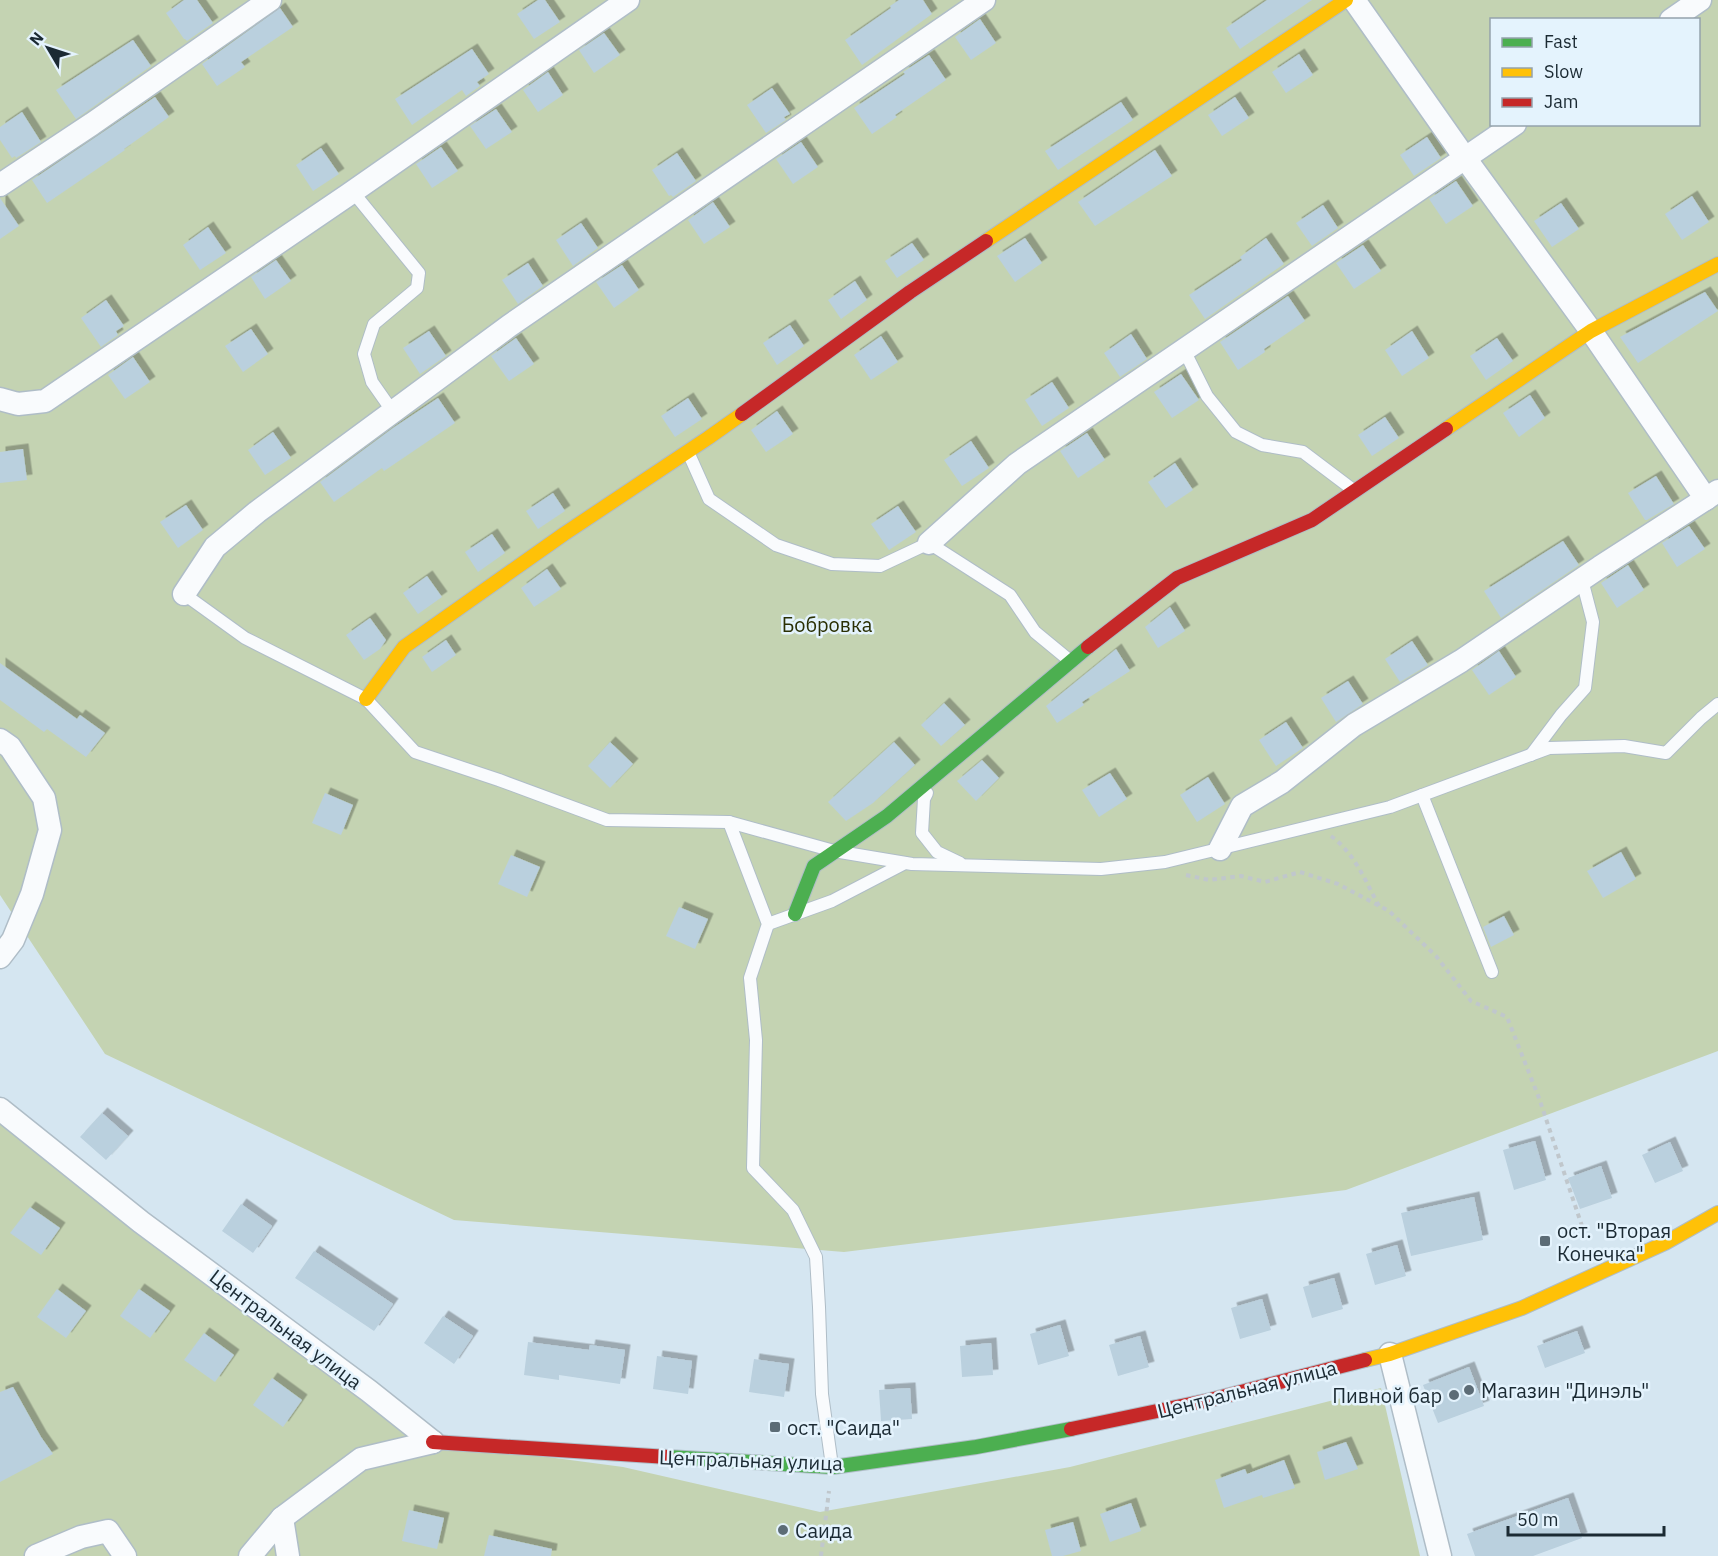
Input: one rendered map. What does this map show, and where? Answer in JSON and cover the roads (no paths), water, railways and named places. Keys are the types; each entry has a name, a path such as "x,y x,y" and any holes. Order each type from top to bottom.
{"street":[{"path":"0,185 270,0"},
{"path":"0,399 18,404 45,400 353,192 628,0"},
{"path":"184,594 215,547 257,512 519,319 984,0"},
{"path":"366,699 404,647 564,534 688,452 910,292 1346,0"},
{"path":"1220,849 1242,806 1281,782 1354,725 1461,661 1712,495 1590,331 1354,0"},
{"path":"1674,18 1700,0"},
{"path":"930,543 1017,464 1512,126"},
{"path":"795,914 814,866 887,816 1070,661 1177,578 1312,519 1590,331 1718,264"},
{"path":"0,740 10,747 44,798 50,830 32,894 13,940 0,957"},
{"name":"Центральная улица","path":"0,1109 141,1222 369,1391 433,1442 832,1467 976,1447 1098,1424 1210,1400 1390,1354 1522,1308 1665,1243 1718,1213"},
{"path":"1390,1354 1440,1556"},
{"path":"250,1556 282,1518 361,1459 433,1442"},
{"path":"282,1518 288,1556"},
{"path":"36,1556 81,1537 108,1531 124,1556"}],"lane":[{"path":"353,192 419,273 417,288 374,324 364,354 372,382 393,412"},
{"path":"1184,350 1207,396 1236,432 1262,445 1303,452 1354,491"},
{"path":"688,452 710,499 776,545 832,564 880,566 930,543 1010,595 1035,632 1070,661"},
{"path":"1530,755 1585,688 1593,622 1582,579"},
{"path":"184,594 245,638 366,699 415,752 607,820 729,822 834,852 905,863 1101,870 1166,862 1390,807 1549,748 1624,746 1666,753 1718,704"},
{"path":"939,770 924,799 922,832 937,852 964,865"},
{"path":"1422,795 1492,972"},
{"path":"729,822 768,924 750,978 756,1040 753,1168 793,1210 816,1257 822,1394 832,1467"},
{"path":"768,924 832,901 905,863"}],"place":[{"name":"ост. \"Вторая Конечка\"","path":"1545,1241"},
{"name":"Магазин \"Динэль\"","path":"1469,1390"},
{"name":"Пивной бар","path":"1454,1395"},
{"name":"ост. \"Саида\"","path":"775,1427"},
{"name":"Саида","path":"783,1530"}],"park label":[{"name":"Бобровка","path":"827,624"}]}
